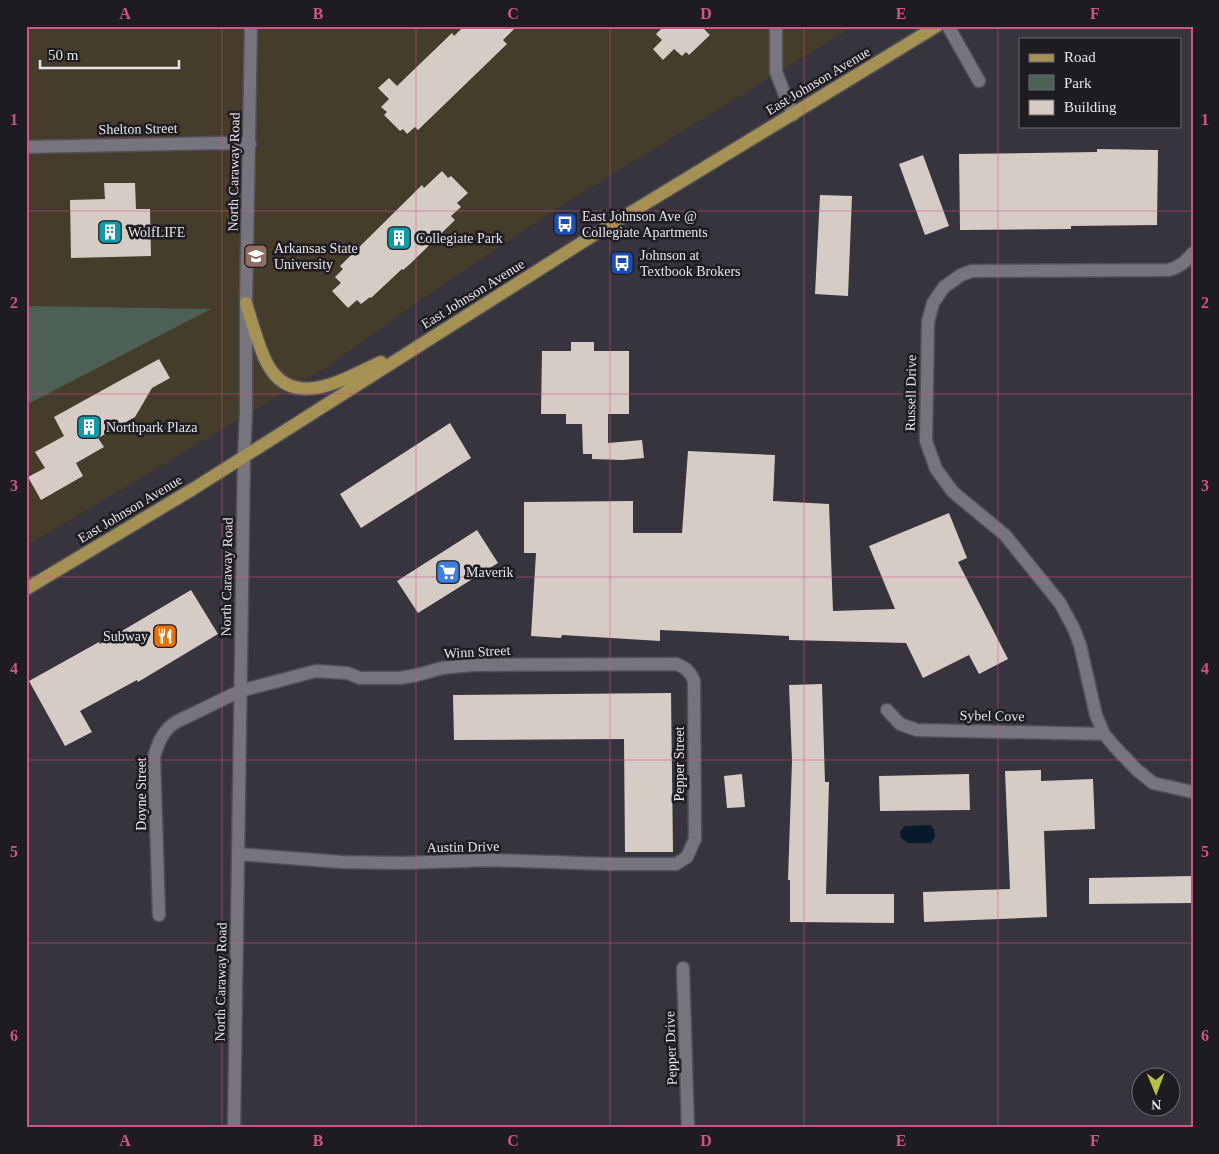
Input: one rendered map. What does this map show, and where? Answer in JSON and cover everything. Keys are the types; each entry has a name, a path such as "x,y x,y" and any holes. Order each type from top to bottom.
{"main road":[{"name":"East Johnson Avenue","path":"26,589 185,494 589,238 937,26"},
{"path":"246,303 267,364 274,375 288,385 311,390 324,387 422,344"}],"street":[{"name":"North Caraway Road","path":"234,1128 251,26"},
{"path":"776,26 776,72 793,115"},
{"path":"948,26 978,81"},
{"name":"Shelton Street","path":"26,147 250,144"},
{"name":"Russell Drive","path":"1104,734 1096,715 1080,645 1060,603 1006,535 953,492 936,468 926,441 928,322 933,303 944,287 961,275 972,271 1168,270 1174,269 1186,262 1193,253"},
{"name":"Winn Street","path":"240,691 316,671 347,673 360,678 400,678 442,668 472,665 676,664 688,671"},
{"name":"Pepper Street","path":"687,857 695,839 694,681 688,671"},
{"name":"Doyne Street","path":"159,915 154,757 159,740 171,725 240,691"},
{"name":"Sybel Cove","path":"887,710 900,724 918,730 1104,734"},
{"path":"1104,734 1137,770 1153,783 1193,792"},
{"name":"Austin Drive","path":"238,854 341,862 375,861 402,863 491,860 676,864 687,857"},
{"name":"Pepper Drive","path":"683,968 688,1128"}],"shaded area":[{"name":"Arkansas State University","path":"26,26 854,26 552,211 419,301 327,367 26,546"}],"green space":[{"path":"26,306 211,309 26,405"}],"water":[{"path":"930,825 934,829 935,837 931,843 908,843 901,838 900,831 905,826"}],"building":[{"path":"464,26 517,26 503,40 507,44 418,130 415,127 407,134 403,129 400,131 384,115 387,112 381,107 389,99 378,88 389,78 397,86 452,33 454,36"},
{"path":"664,26 701,26 710,35 689,55 686,52 682,56 674,49 663,60 653,49 662,40 656,34"},
{"path":"1097,149 1158,150 1157,225 1071,226 1071,229 960,230 959,154 1097,152"},
{"path":"923,155 949,226 925,235 899,164"},
{"name":"Collegiate Park","path":"442,171 448,178 451,176 468,193 457,203 461,207 451,216 455,220 410,264 371,298 361,304 357,300 348,308 332,291 341,283 335,277 343,269 340,266 422,185 424,188"},
{"name":"WolfLIFE","path":"104,183 135,183 136,209 150,209 151,256 71,258 70,200 105,199"},
{"path":"820,195 852,196 848,296 815,294"},
{"path":"571,342 594,342 594,351 629,351 629,414 608,414 608,443 642,440 644,458 622,460 592,459 592,454 583,454 582,424 566,424 566,414 541,414 542,351 571,351"},
{"name":"Northpark Plaza","path":"159,359 170,378 152,388 135,417 98,438 104,447 76,463 83,476 41,500 28,477 45,468 35,452 64,436 54,417"},
{"path":"450,423 471,458 361,528 340,494"},
{"path":"688,451 775,455 773,501 829,504 833,611 895,609 869,546 949,513 967,558 958,562 1008,659 979,674 969,655 923,678 906,643 789,640 789,636 660,630 660,641 562,635 561,638 531,636 536,553 524,553 524,502 633,501 633,533 682,533"},
{"name":"Maverik","path":"477,530 498,563 418,613 397,581"},
{"path":"191,590 218,634 138,682 137,680 80,711 92,732 65,746 29,681 99,642 100,644"},
{"path":"822,684 825,782 829,782 826,894 894,894 894,923 790,922 790,880 788,880 792,761 789,685"},
{"path":"671,693 673,852 625,852 624,739 454,740 453,695"},
{"path":"1041,770 1041,781 1093,779 1095,829 1044,831 1047,917 924,922 923,892 1010,889 1005,771"},
{"path":"742,774 745,807 727,808 724,776"},
{"path":"969,774 970,810 880,811 879,776"},
{"path":"1193,876 1193,903 1089,904 1089,878"}],"place":[{"name":"East Johnson Ave @ Collegiate Apartments","path":"565,224"},
{"name":"WolfLIFE","path":"110,232"},
{"name":"Collegiate Park","path":"399,238"},
{"name":"Arkansas State University","path":"256,256"},
{"name":"Johnson at Textbook Brokers","path":"622,263"},
{"name":"Northpark Plaza","path":"89,427"},
{"name":"Maverik","path":"448,572"},
{"name":"Subway","path":"165,636"}]}
